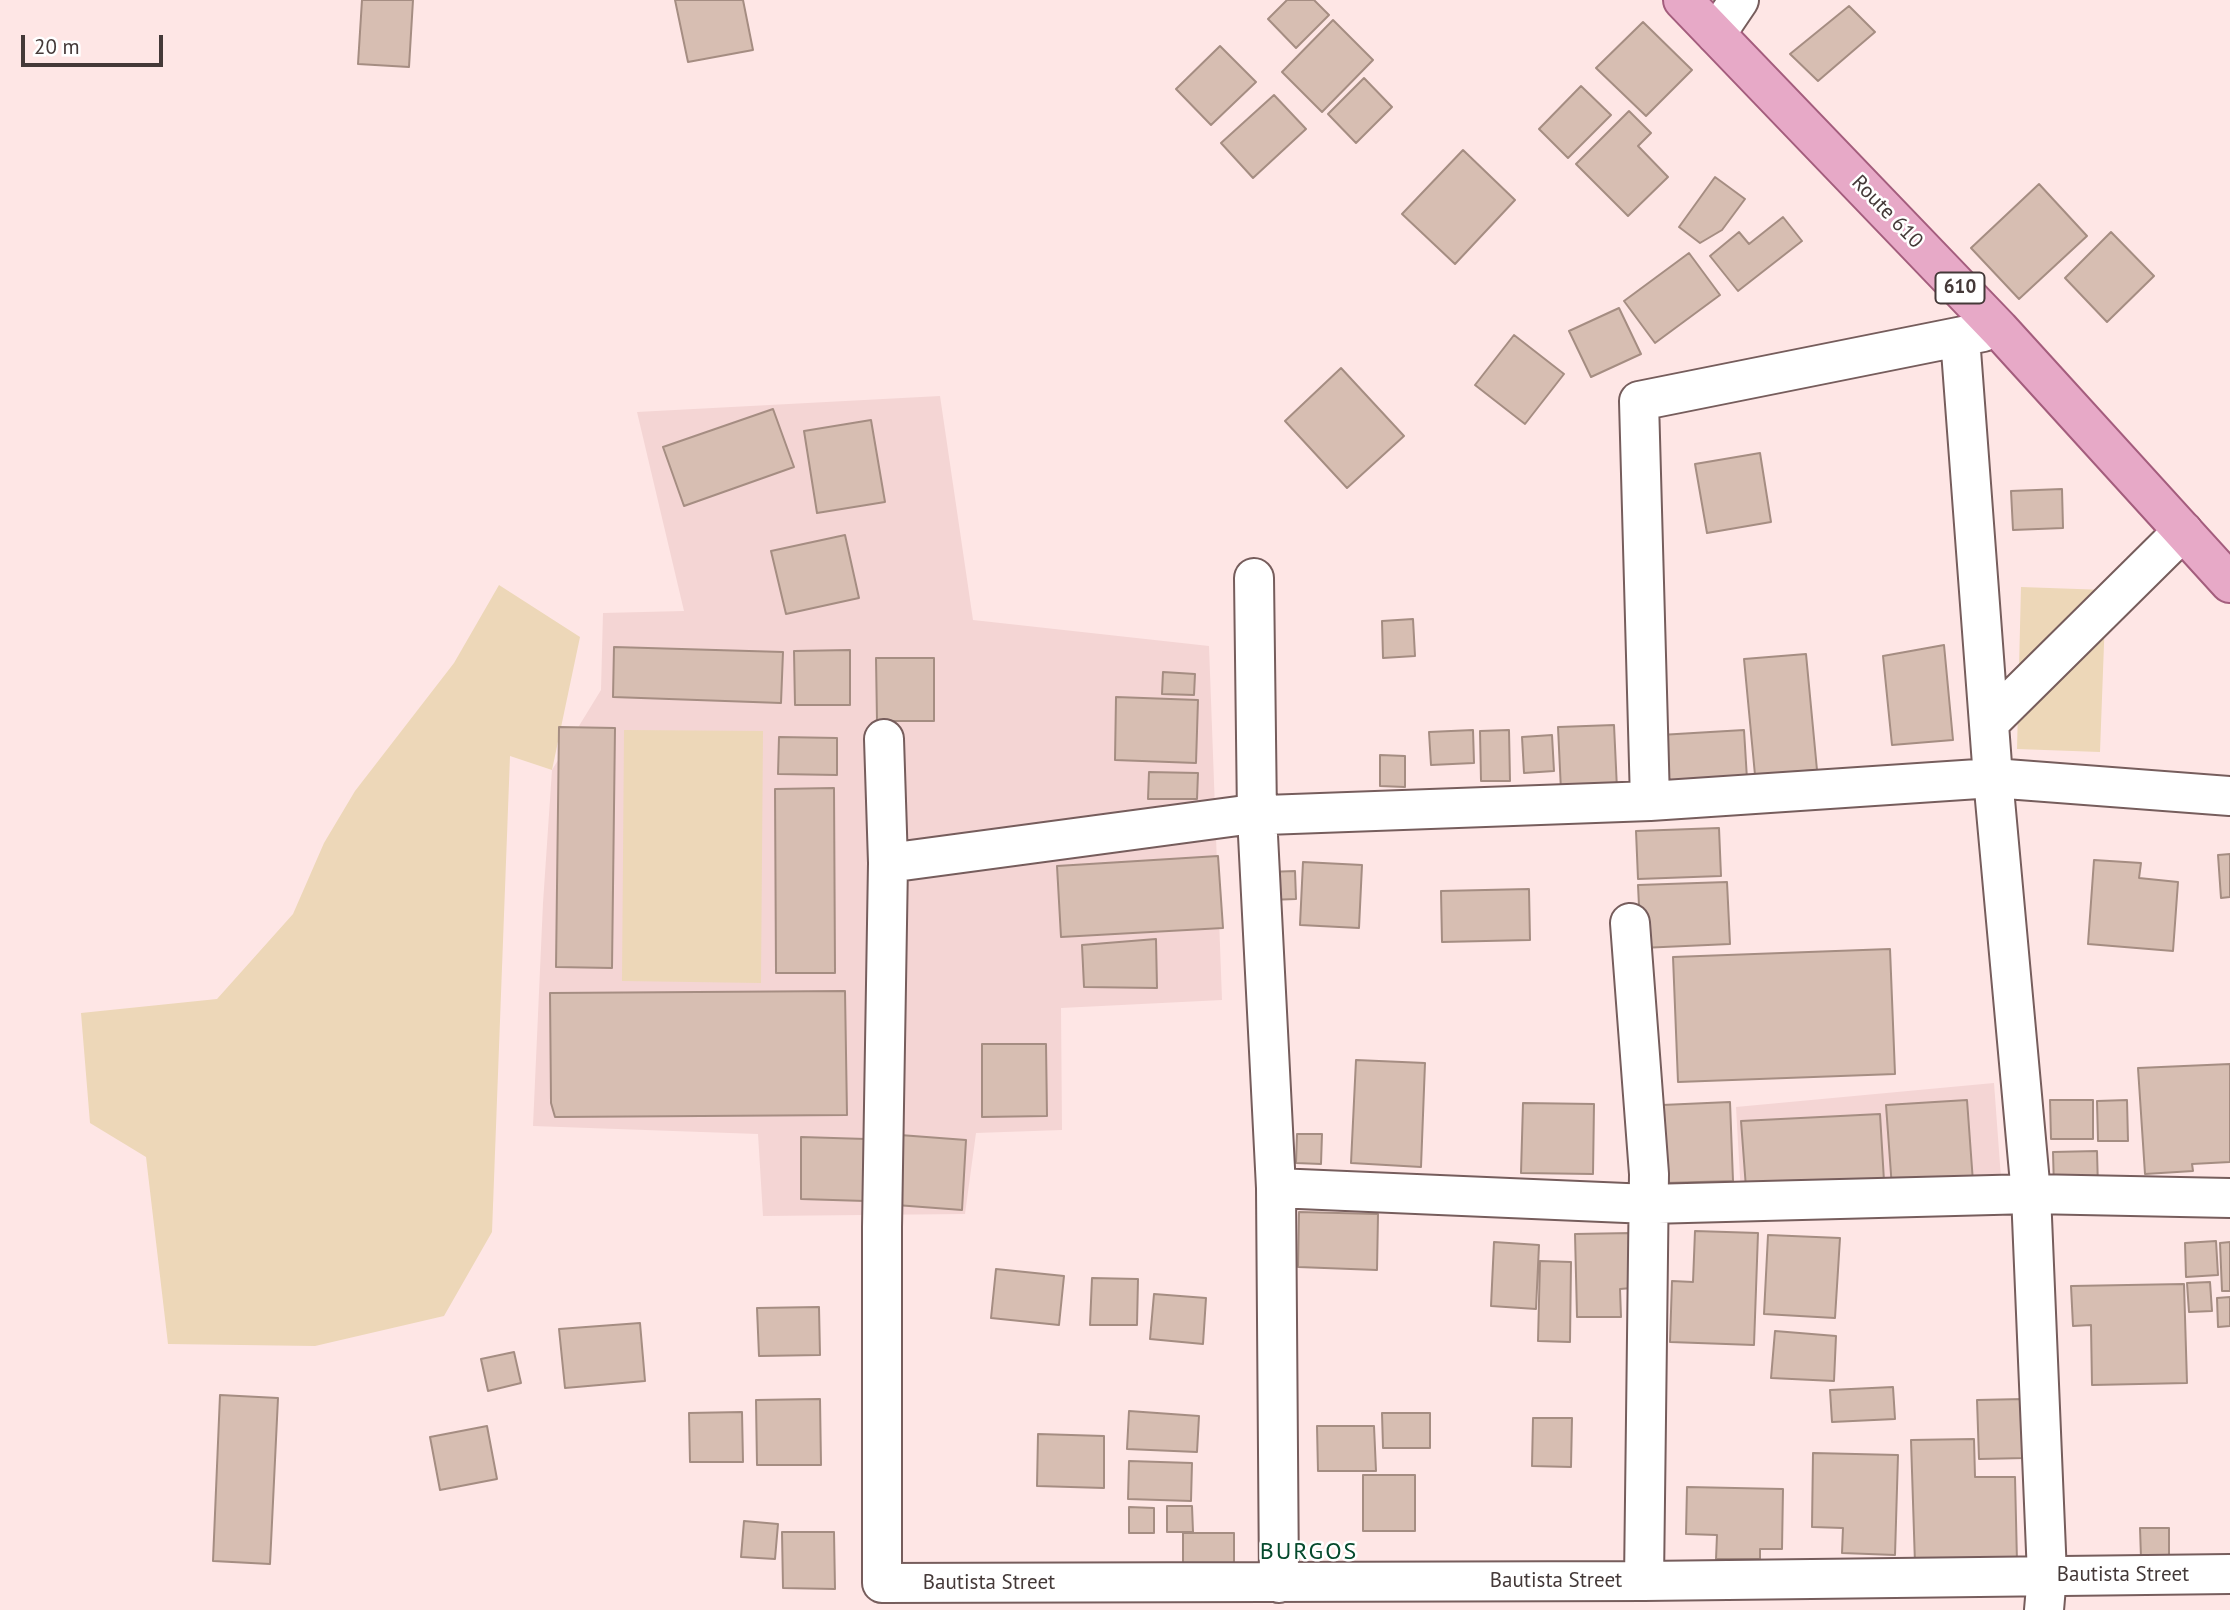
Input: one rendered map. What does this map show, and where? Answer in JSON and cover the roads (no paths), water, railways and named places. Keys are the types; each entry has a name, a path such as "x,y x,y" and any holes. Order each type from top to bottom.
{"main road":[{"name":"Route 610","path":"1683,0 1999,329 2230,583"}],"street":[{"path":"1716,34 1739,0"},
{"path":"1650,801 1639,401 1999,329"},
{"path":"1960,337 1993,778 2031,1194 2045,1592"},
{"path":"1989,723 2183,531"},
{"path":"1254,579 1257,816 1276,1188 1279,1583"},
{"path":"884,739 888,863 1257,816 1650,801 1993,778 2230,796"},
{"name":"Bautista Street","path":"888,863 882,1227 882,1583 1644,1581 2045,1592 2230,1574"},
{"path":"1630,923 1649,1204 1644,1581"},
{"path":"1276,1188 1649,1204 2031,1194 2230,1198"}],"district":[{"name":"BURGOS","path":"1309,1552"}]}
